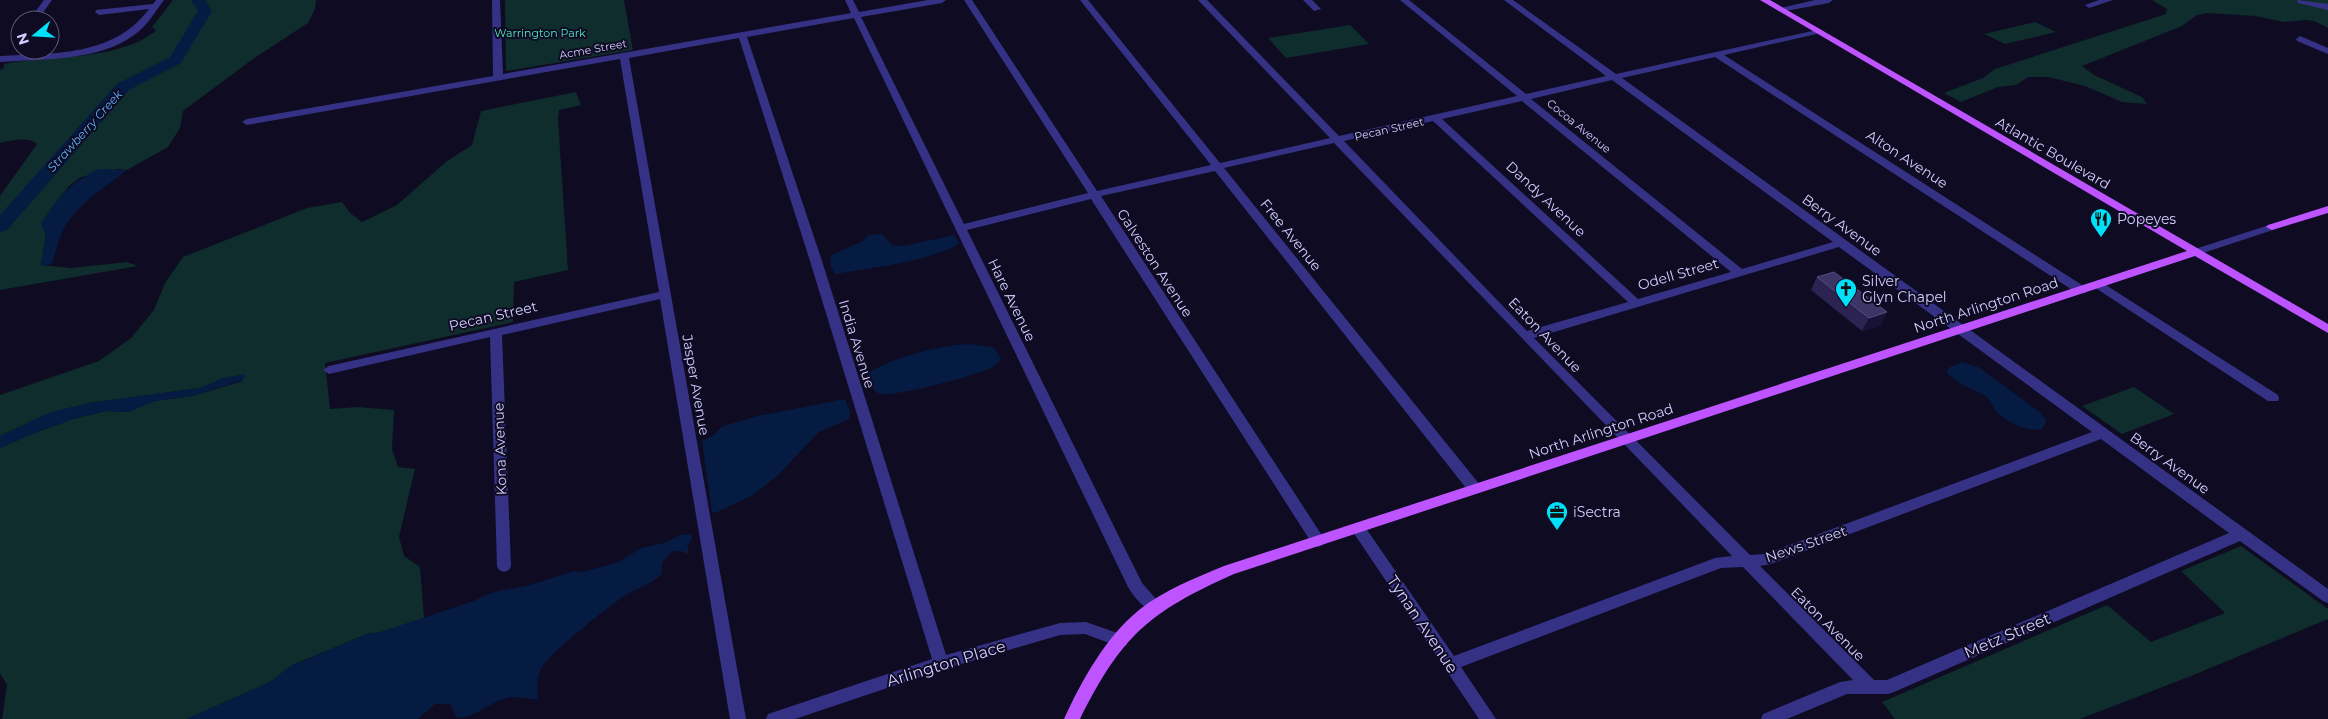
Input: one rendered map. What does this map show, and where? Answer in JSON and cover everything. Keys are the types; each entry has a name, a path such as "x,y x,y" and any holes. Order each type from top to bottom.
{"main road":[{"name":"Atlantic Boulevard","path":"1764,0 2328,329"},
{"path":"2272,227 2328,209"},
{"name":"North Arlington Road","path":"1072,719 1093,676 1136,622 1155,607 1191,586 1229,570 2196,252"}],"street":[{"path":"496,0 498,78"},
{"name":"Hare Avenue","path":"849,0 1136,587 1155,607"},
{"name":"Acme Street","path":"248,122 942,0"},
{"name":"Galveston Avenue","path":"968,0 1318,541"},
{"name":"Free Avenue","path":"1084,0 1475,489"},
{"name":"Eaton Avenue","path":"1202,0 1626,440 1870,687"},
{"path":"1307,0 1317,9"},
{"name":"Cocoa Avenue","path":"1404,0 1739,272"},
{"name":"Berry Avenue","path":"1508,0 2328,598"},
{"path":"1780,9 1829,0"},
{"path":"2089,4 2106,0"},
{"path":"2301,1 2328,7"},
{"path":"99,12 158,3"},
{"path":"0,59 85,51 108,45 136,30 158,3"},
{"name":"Pecan Street","path":"960,228 1093,195 1818,31"},
{"name":"India Avenue","path":"742,35 941,663"},
{"path":"2300,39 2328,51"},
{"name":"Alton Avenue","path":"1716,54 2081,290"},
{"name":"Jasper Avenue","path":"624,56 738,719"},
{"name":"Dandy Avenue","path":"1435,118 1636,303"},
{"path":"2196,252 2272,227"},
{"name":"Odell Street","path":"1525,336 1841,243"},
{"path":"2098,284 2273,398"},
{"name":"Pecan Street","path":"329,370 665,294"},
{"name":"Kona Avenue","path":"496,331 504,566"},
{"name":"News Street","path":"1450,664 1720,562 1766,560 2104,434"},
{"name":"Tynan Avenue","path":"1358,528 1488,719"},
{"name":"Metz Street","path":"1770,719 1846,687 1888,687 2241,534"},
{"name":"Arlington Place","path":"774,719 941,663 1060,629 1086,628 1120,641"}],"green space":[{"path":"173,0 316,0 315,9 308,23 253,59 183,111 180,128 168,147 127,170 118,169 81,177 69,186 50,210 41,265 71,268 127,262 138,266 0,290 0,196 37,144 29,140 14,140 0,143 0,70 4,68 4,64 33,60 60,60 60,57 122,48 140,41 156,31 152,27"},
{"name":"Warrington Park","path":"505,0 624,0 633,50 506,71"},
{"path":"2152,0 2328,0 2328,28 2314,21 2306,20 2284,22 2255,16 2208,13 2197,15 2182,26 2082,66 2094,75 2142,97 2147,104 2122,102 2085,86 2048,77 2028,77 2016,85 1998,87 1961,102 1944,93 1983,78 1995,69 2166,14 2167,9"},
{"path":"2035,22 2056,32 2005,44 1984,34"},
{"path":"1350,25 1369,44 1286,58 1268,38"},
{"path":"576,92 581,105 559,110 558,119 568,270 514,282 513,322 325,363 330,409 358,407 394,410 392,449 398,467 415,469 399,537 404,556 420,567 424,618 381,632 367,634 302,661 291,666 270,682 187,719 2,719 7,685 0,673 0,448 73,419 106,411 128,412 155,401 192,396 243,381 224,378 200,388 89,403 49,413 0,436 0,395 99,361 131,338 154,310 165,283 183,257 307,208 342,202 350,213 362,222 397,205 447,161 472,145 481,111"},
{"path":"2134,387 2174,414 2122,434 2082,406"},
{"path":"2241,546 2328,609 2328,619 2191,676 2080,719 1895,719 1882,702 2107,605 2151,642 2225,613 2181,571"}],"water":[{"path":"99,169 127,170 77,211 62,233 52,263 46,266 41,265 46,236 41,224 53,206 73,185"},
{"path":"882,234 892,245 903,246 955,235 959,244 930,256 914,260 835,274 831,267 830,258 833,254 861,242 869,235"},
{"path":"969,344 993,347 1001,359 996,365 975,374 903,392 881,394 873,389 870,383 868,373 891,362 943,347"},
{"path":"1962,362 1978,367 2040,412 2047,421 2042,429 2023,428 2011,423 1996,411 1984,395 1960,383 1947,373 1948,368"},
{"path":"245,374 243,380 192,396 155,401 128,412 106,411 73,419 0,448 0,436 49,413 89,403 200,388 224,378"},
{"path":"845,399 850,412 849,419 819,432 778,475 753,495 715,513 712,512 702,441 711,437 723,426 758,416"},
{"path":"691,534 692,539 688,545 688,554 681,551 672,551 662,563 662,574 609,607 555,652 541,669 538,676 538,700 511,697 463,718 457,718 450,704 435,704 418,719 187,719 270,682 291,666 367,634 381,632 471,602 494,592 530,585 574,571 583,572 619,562 641,548 665,543 680,535"}],"building":[{"path":"1834,272 1887,312 1869,318 1817,277"}],"waterway":[{"name":"Strawberry Creek","path":"0,226 123,87 176,60 205,11 198,0"}],"place":[{"name":"Popeyes","path":"2101,238"},
{"name":"Silver Glyn Chapel","path":"1846,308"},
{"name":"iSectra","path":"1557,531"}]}
